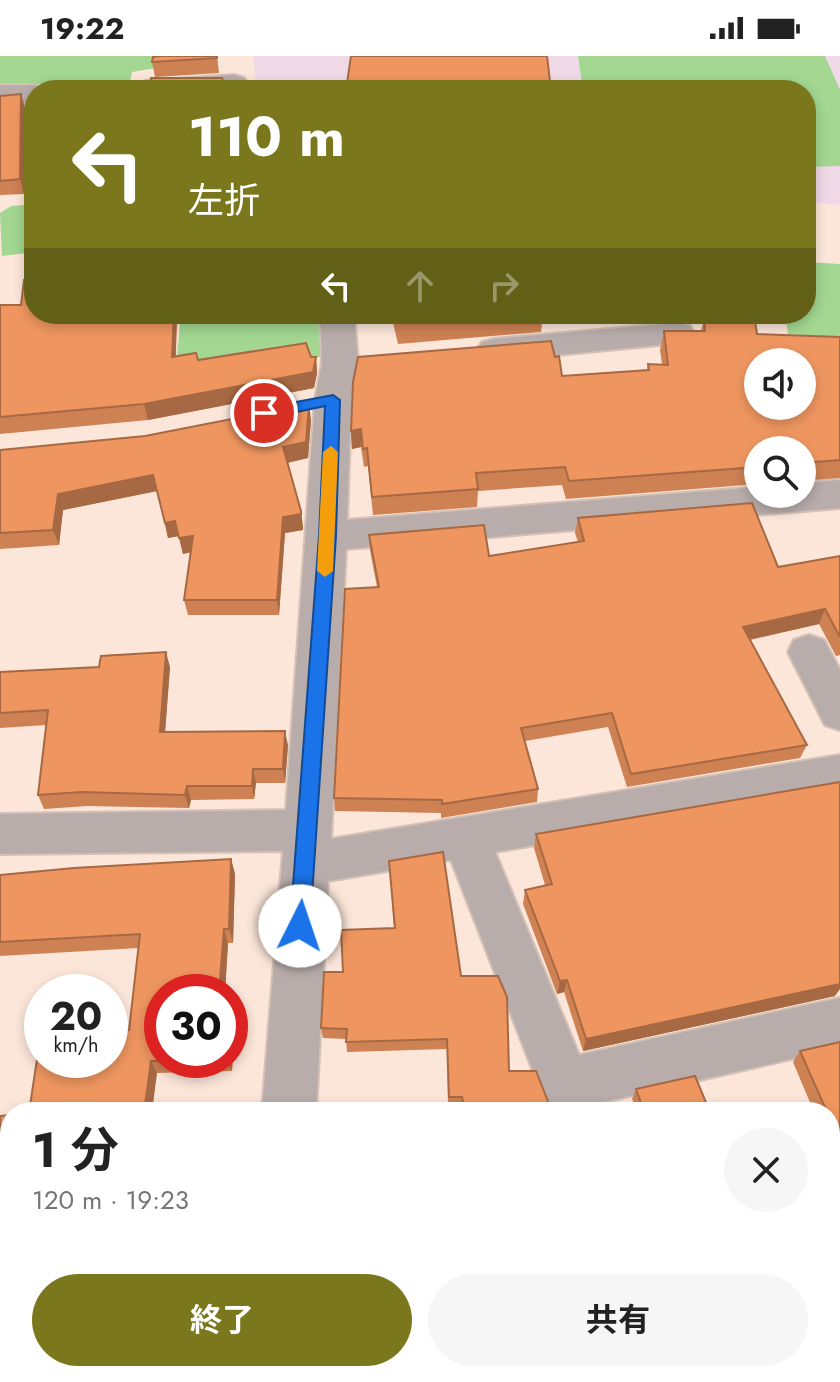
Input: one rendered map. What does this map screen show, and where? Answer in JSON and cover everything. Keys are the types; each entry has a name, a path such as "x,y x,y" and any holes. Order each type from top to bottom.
{"street":[{"path":"214,80 234,77"},
{"path":"0,94 24,94"},
{"path":"290,1102 327,536 337,324"},
{"path":"463,352 678,334"},
{"path":"327,536 840,494"},
{"path":"809,652 840,712"},
{"path":"0,834 305,847 465,837 840,774"},
{"path":"465,837 571,1098 840,1023"}],"shaded area":[{"path":"253,56 840,56 840,205 816,203 816,80 256,80"}],"green space":[{"path":"0,56 157,56 156,68 132,72 130,80 24,80 24,84 0,85"},
{"path":"578,56 825,56 840,90 840,166 816,167 816,80 582,80"},
{"path":"24,205 24,253 2,256 0,213 11,206"},
{"path":"816,263 840,264 840,337 788,334 786,324 816,324"},
{"path":"180,324 322,324 320,357 176,366"}],"building":[{"path":"351,56 547,56 550,80 347,80"},
{"path":"153,57 217,58 152,62"},
{"path":"222,78 223,80 151,80"},
{"path":"21,94 20,179 0,181 0,96"},
{"path":"24,280 24,324 174,324 172,357 196,353 198,360 306,343 311,357 316,357 313,372 144,404 0,417 0,305 21,305"},
{"path":"704,324 755,324 757,334 840,337 840,460 816,462 816,436 744,436 744,468 569,481 565,467 476,473 478,489 372,497 367,448 363,449 361,429 351,431 353,382 358,357 551,341 555,357 559,356 562,376 649,370 648,364 668,365 664,331 705,331"},
{"path":"309,404 306,442 283,447 301,514 283,517 277,600 184,600 193,536 179,538 175,521 165,523 153,475 58,494 53,530 0,533 0,450 145,436"},
{"path":"744,504 744,508 754,508 778,567 840,556 840,637 825,609 743,627 807,745 631,774 612,713 521,728 538,789 442,804 442,800 334,798 345,589 379,587 369,535 484,525 489,556 584,541 578,518"},
{"path":"166,652 160,732 285,731 283,769 253,769 252,786 187,786 185,795 82,792 38,795 48,710 0,713 0,672 99,667 101,656"},
{"path":"840,782 840,984 586,1039 567,980 560,981 525,890 552,884 536,834"},
{"path":"443,852 461,976 498,976 507,997 509,1071 536,1071 548,1102 463,1102 462,1097 449,1097 447,1039 346,1042 347,1029 321,1028 324,972 343,972 341,930 395,928 389,861"},
{"path":"231,859 229,929 224,929 220,974 144,974 144,1078 149,1078 145,1102 31,1102 34,1078 128,1078 128,1030 140,934 0,942 0,875"},
{"path":"840,1042 840,1102 823,1102 800,1051"},
{"path":"695,1076 706,1102 641,1102 636,1089"}],"slow traffic":[{"path":"325,571 331,452"}],"route":[{"path":"264,413 333,400 327,536 300,926"}]}
